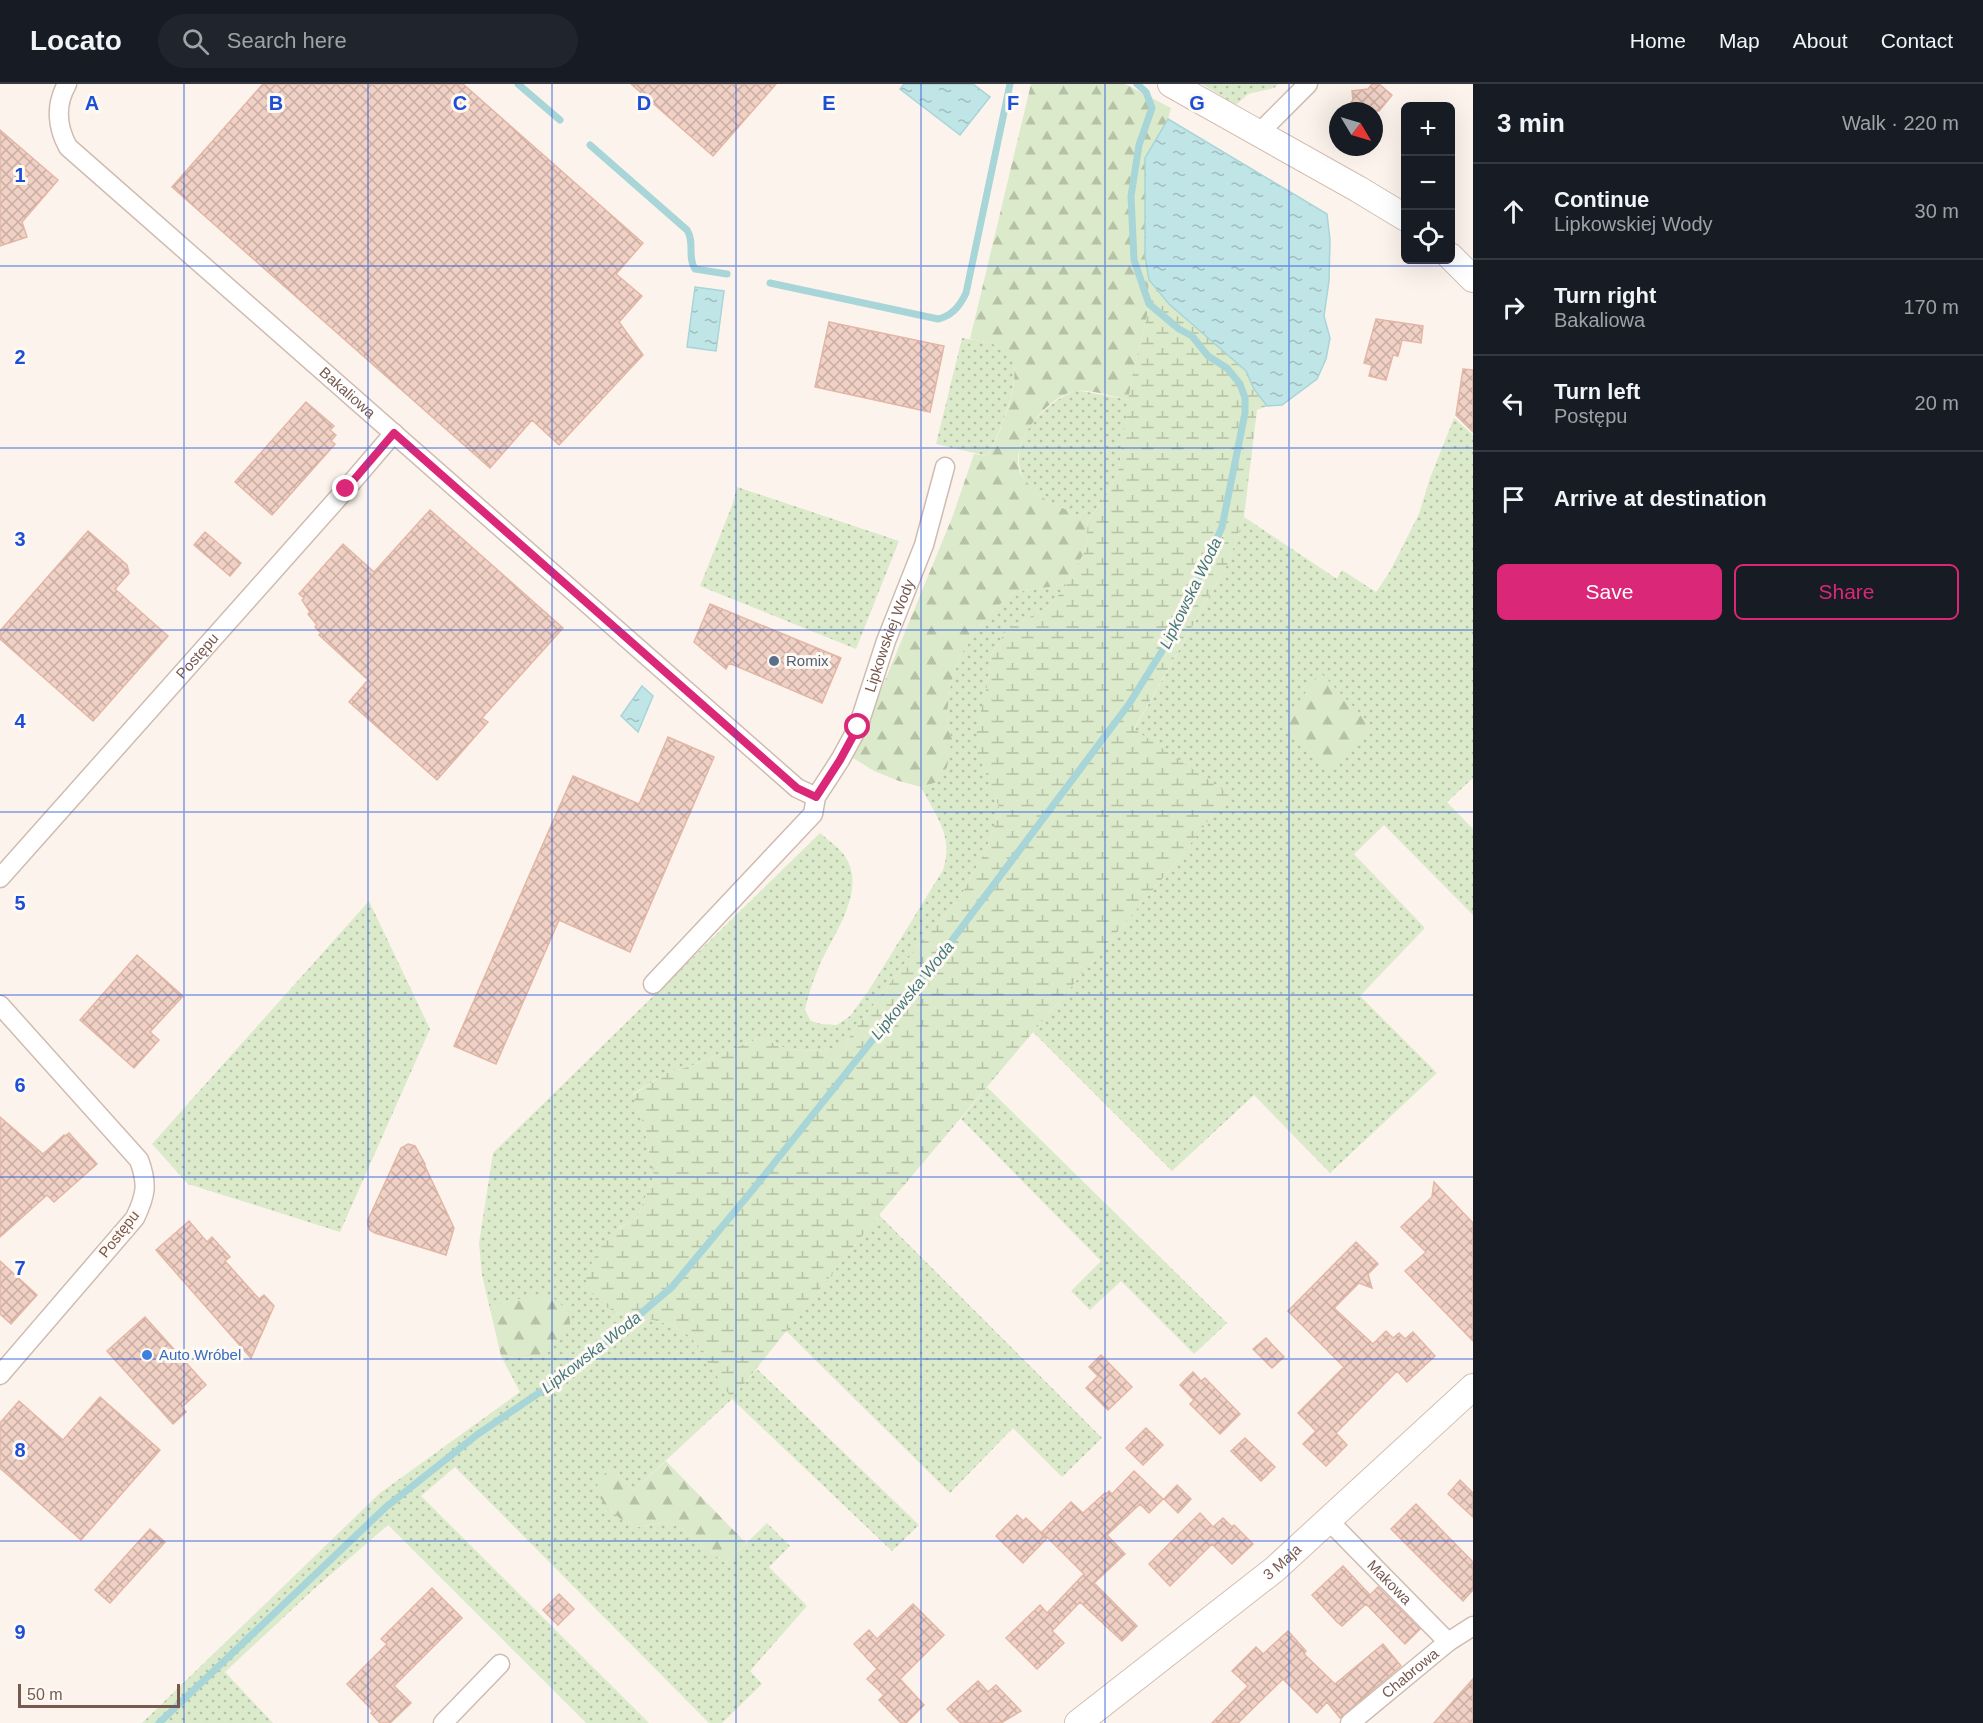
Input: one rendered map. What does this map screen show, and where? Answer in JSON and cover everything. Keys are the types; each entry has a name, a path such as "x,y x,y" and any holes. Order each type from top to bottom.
{"main road":[{"path":"1171,84 1401,215"},
{"path":"1455,261 1473,279"},
{"name":"3 Maja","path":"1078,1723 1275,1569 1473,1387"}],"street":[{"name":"Bakaliowa","path":"67,84 59,106 59,126 68,147 797,788 816,797"},
{"path":"1258,134 1308,84"},
{"name":"Postępu","path":"0,878 394,433"},
{"name":"Lipkowskiej Wody","path":"653,984 813,814 816,797 858,727 886,641 924,545 945,467"},
{"name":"Postępu","path":"0,1005 139,1160 145,1188 144,1200 135,1218 0,1375"},
{"name":"Makowa","path":"1329,1521 1448,1642"},
{"name":"Chabrowa","path":"1350,1723 1448,1642 1473,1626"},
{"path":"443,1723 500,1664"}],"green space":[{"path":"1031,84 1125,84 1171,108 1168,119 1145,158 1145,256 1149,280 1147,316 1131,381 1129,400 1093,392 1074,391 1053,402 1033,422 1026,433 1018,458 1021,473 1041,497 1088,521 1086,546 1067,584 1012,593 976,631 958,659 950,688 946,722 952,739 947,767 937,782 921,787 874,771 853,758 952,518 974,454 987,456 1009,405 1014,375 1013,363 1009,354 996,345 970,339"},
{"path":"1202,84 1278,84 1274,88 1248,94 1236,105"},
{"path":"1149,280 1169,304 1246,371 1254,389 1267,406 1257,410 1244,517 1228,563 1134,729 1229,794 1173,866 879,1215 732,1399 691,1337 674,1326 639,1316 617,1313 597,1302 585,1279 604,1242 637,1218 654,1176 643,1123 633,1095 666,1073 688,1067 760,1038 788,1049 817,1051 842,1047 923,939 959,899 985,852 1000,810 977,751 977,728 988,682 991,655 1007,629 1049,607 1067,584 1083,555 1088,521 1108,493 1119,468 1131,381 1147,316"},
{"path":"962,338 1000,347 1010,354 1014,363 1008,406 987,456 936,444"},
{"path":"1076,390 1129,400 1119,468 1108,493 1088,521 1035,492 1021,472 1019,457 1021,443 1028,429 1038,417 1050,406"},
{"path":"1454,418 1473,435 1473,778 1447,802 1473,829 1473,915 1384,825 1354,854 1425,928 1360,996 1437,1073 1330,1173 1254,1095 1172,1171 1033,1032 1173,866 1228,795 1134,730 1228,563 1244,517 1337,579 1342,570 1376,592 1389,573 1419,514 1430,478"},
{"path":"737,487 899,541 856,649 700,586 733,503"},
{"path":"1067,584 1049,607 1007,629 991,655 988,682 995,798 1000,810 985,852 959,899 923,939 842,1047 817,1051 788,1049 760,1038 688,1067 666,1073 633,1094 643,1123 654,1176 637,1218 620,1227 586,1279 597,1302 617,1313 639,1316 674,1326 691,1337 732,1398 757,1369 919,1525 892,1551 732,1399 634,1490 611,1468 608,1509 622,1520 638,1527 667,1522 683,1529 726,1563 767,1523 790,1546 769,1567 807,1606 750,1671 762,1684 722,1723 709,1723 455,1467 421,1496 649,1723 586,1723 388,1525 314,1589 225,1672 273,1723 142,1723 380,1493 520,1392 501,1356 533,1358 508,1301 490,1309 482,1275 479,1243 493,1153 820,833 844,855 850,868 851,895 841,924 818,968 805,1010 811,1021 821,1024 837,1025 850,1016 869,990 943,870 946,858 945,836 921,787 937,782 952,739 946,722 950,688 958,659 976,631 1012,593"},
{"path":"1320,672 1374,728 1332,770 1284,723"},
{"path":"369,901 430,1029 340,1232 188,1184 152,1144"},
{"path":"987,1087 1227,1323 1194,1354 1121,1281 1090,1310 1071,1291 1101,1261 961,1119"},
{"path":"879,1215 1102,1438 1062,1477 1013,1428 950,1493 786,1331"},
{"path":"535,1296 553,1298 569,1311 570,1323 566,1335 551,1349 533,1358 501,1356 490,1309 508,1301"},
{"path":"666,1461 746,1543 726,1563 683,1529 667,1522 638,1527 622,1520 608,1509 596,1492 598,1482 610,1467 634,1490"}],"water":[{"path":"904,84 973,84 990,97 960,135 900,89"},
{"path":"1168,119 1327,214 1330,240 1329,281 1324,316 1330,338 1326,359 1317,379 1282,405 1267,406 1254,389 1246,371 1169,304 1149,280 1145,256 1145,158"},
{"path":"695,287 724,291 716,351 687,347"},
{"path":"642,686 653,696 638,732 621,716"}],"building":[{"path":"263,84 463,84 643,243 616,274 642,296 619,322 643,355 559,445 532,420 490,468 172,187"},
{"path":"631,84 776,84 713,156"},
{"path":"1372,84 1379,84 1392,95 1383,106 1383,102 1351,102 1352,91 1368,89"},
{"path":"0,130 58,180 22,222 27,237 0,246"},
{"path":"1376,319 1423,326 1421,343 1402,340 1398,356 1393,355 1386,380 1369,376 1372,365 1364,363"},
{"path":"829,322 944,346 930,412 815,387"},
{"path":"1463,369 1473,370 1473,432 1456,415"},
{"path":"306,402 334,426 330,430 336,435 331,441 335,444 272,515 235,482"},
{"path":"430,510 563,628 482,718 488,722 437,780 349,702 368,680 319,635 321,633 315,627 317,625 308,614 310,612 302,600 304,598 299,594 343,544 374,572"},
{"path":"88,531 127,565 129,573 115,589 168,636 93,721 0,639 0,631"},
{"path":"205,532 241,563 230,576 194,545"},
{"path":"710,604 841,658 822,703 729,663 726,669 694,642"},
{"path":"668,737 714,757 630,952 559,920 496,1064 454,1046 573,776 639,804"},
{"path":"137,955 183,996 150,1032 159,1040 134,1068 80,1020"},
{"path":"0,1117 43,1154 69,1133 97,1164 54,1202 47,1195 0,1237"},
{"path":"408,1144 415,1146 425,1164 454,1228 446,1255 375,1233 368,1225 368,1220 401,1148"},
{"path":"1434,1182 1473,1223 1473,1341 1405,1271 1426,1252 1401,1227 1432,1197"},
{"path":"189,1221 207,1242 212,1237 230,1257 225,1261 259,1299 264,1295 274,1306 251,1358 156,1250"},
{"path":"1356,1242 1378,1264 1368,1274 1372,1288 1359,1283 1334,1308 1373,1344 1386,1331 1393,1338 1399,1333 1405,1339 1413,1332 1435,1356 1407,1382 1397,1371 1336,1433 1347,1445 1326,1466 1303,1444 1316,1431 1298,1413 1344,1367 1288,1311"},
{"path":"0,1261 37,1295 11,1324 0,1314"},
{"path":"145,1317 206,1385 182,1407 186,1412 173,1424 107,1351"},
{"path":"1266,1338 1284,1357 1272,1368 1253,1349"},
{"path":"1101,1355 1132,1387 1108,1410 1086,1388 1098,1376 1089,1367"},
{"path":"1193,1372 1201,1381 1205,1378 1240,1414 1220,1434 1190,1404 1194,1400 1180,1385"},
{"path":"100,1397 160,1450 81,1540 0,1468 0,1423 19,1401 63,1440"},
{"path":"1146,1428 1163,1445 1143,1465 1126,1448"},
{"path":"1245,1438 1275,1467 1261,1481 1231,1451"},
{"path":"1134,1471 1163,1499 1149,1513 1140,1504 1107,1535 1125,1554 1094,1583 1137,1626 1122,1641 1080,1602 1052,1631 1064,1643 1037,1669 1006,1638 1040,1605 1047,1613 1084,1574 1042,1532 1071,1502 1083,1513 1105,1493 1109,1491 1112,1494"},
{"path":"1460,1480 1473,1493 1473,1517 1448,1494"},
{"path":"1177,1485 1191,1499 1178,1513 1164,1499"},
{"path":"1416,1504 1473,1562 1473,1590 1463,1601 1391,1529"},
{"path":"1200,1513 1213,1527 1223,1518 1232,1527 1234,1525 1253,1544 1232,1564 1212,1544 1170,1586 1149,1564"},
{"path":"1017,1515 1023,1521 1026,1518 1047,1538 1023,1563 996,1536"},
{"path":"150,1529 165,1542 110,1603 95,1590"},
{"path":"1343,1566 1370,1595 1378,1587 1420,1629 1405,1644 1366,1604 1342,1626 1312,1595"},
{"path":"432,1588 462,1618 394,1686 411,1703 390,1723 380,1723 371,1713 373,1711 347,1684 387,1644 381,1639"},
{"path":"559,1594 574,1609 558,1625 543,1610"},
{"path":"913,1604 944,1635 900,1679 924,1705 906,1723 901,1723 879,1700 884,1695 867,1679 877,1669 854,1644 869,1630 877,1639"},
{"path":"1288,1631 1306,1651 1304,1654 1335,1684 1383,1644 1401,1666 1340,1718 1327,1702 1317,1713 1283,1679 1238,1723 1212,1723 1248,1686 1232,1671 1256,1647 1263,1654"},
{"path":"1473,1679 1473,1723 1434,1723"},
{"path":"978,1681 988,1692 996,1685 1021,1711 1001,1723 961,1723 947,1709"}],"waterway":[{"path":"518,84 560,120"},
{"path":"770,283 938,319 952,312 966,293 1010,84"},
{"name":"Lipkowska Woda","path":"159,1723 386,1507 478,1434 579,1366 672,1287 950,943 1129,704 1177,627 1222,527 1245,413 1245,398 1240,384 1227,368 1208,356 1192,336 1179,329 1149,304 1134,260 1131,196 1139,145 1152,108 1146,92 1137,84"},
{"path":"590,145 687,230 695,269 727,274"}],"place":[{"name":"Romix","path":"774,661"},
{"name":"Auto Wróbel","path":"147,1355"}],"route":[{"path":"346,489 394,433 797,788 816,797 858,727"}]}
